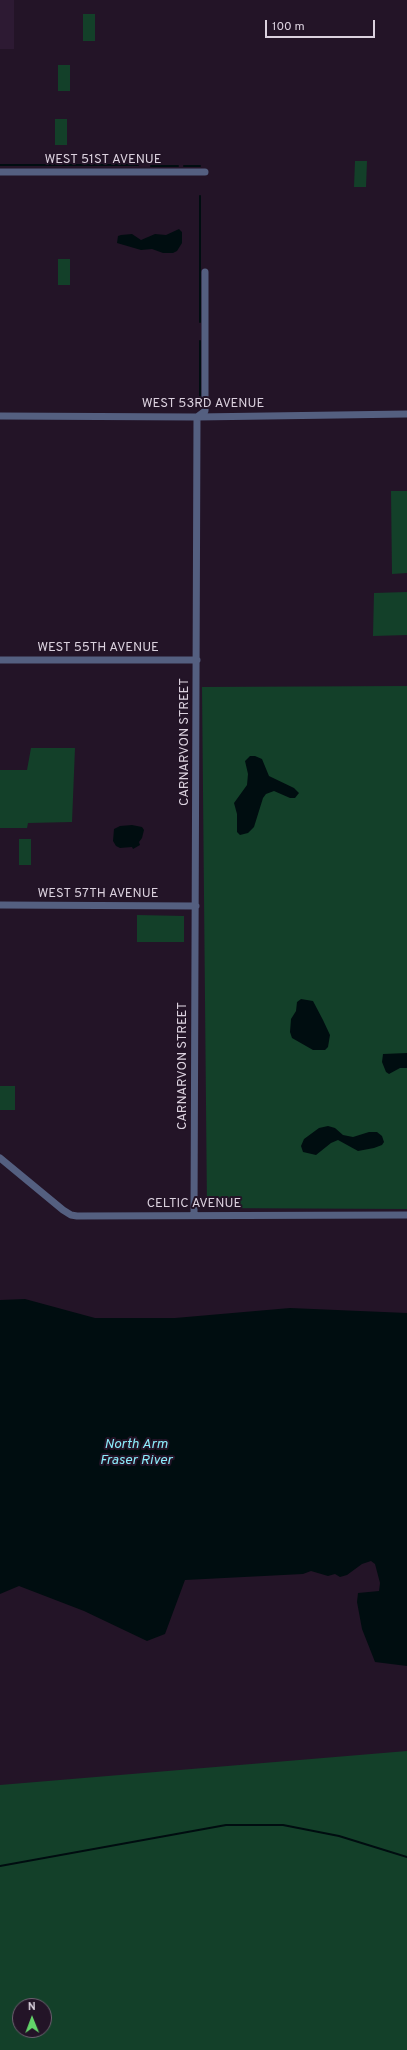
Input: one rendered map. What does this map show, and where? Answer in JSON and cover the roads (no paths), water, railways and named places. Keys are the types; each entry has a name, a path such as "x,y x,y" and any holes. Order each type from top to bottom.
{"street":[{"name":"WEST 51ST AVENUE","path":"0,172 205,172"},
{"name":"CARNARVON STREET","path":"194,1215 197,417 205,410 205,272"},
{"name":"WEST 53RD AVENUE","path":"0,416 197,417 407,414"},
{"name":"WEST 55TH AVENUE","path":"0,660 197,660"},
{"name":"WEST 57TH AVENUE","path":"0,905 196,906"},
{"name":"CELTIC AVENUE","path":"0,1158 71,1215 407,1215"}],"water":[{"path":"179,229 182,232 182,243 177,251 173,253 163,253 152,249 141,250 117,243 118,236 121,235 132,234 141,240 155,234 166,235"},
{"path":"250,756 255,756 262,759 269,776 294,788 299,793 295,798 290,798 274,791 266,794 263,798 254,827 248,833 240,835 237,832 237,814 234,803 247,785 248,774 245,761"},
{"path":"132,825 142,827 144,830 142,838 139,842 140,845 133,849 132,847 120,848 116,846 113,841 114,829 120,826"},
{"path":"301,999 313,1001 323,1020 330,1035 328,1047 325,1050 313,1050 292,1038 290,1032 291,1019 296,1011 297,1002"},
{"path":"407,1053 407,1068 400,1068 389,1074 386,1072 382,1062 383,1054"},
{"path":"328,1126 335,1128 343,1135 353,1137 369,1132 377,1132 382,1136 384,1142 382,1145 374,1148 358,1151 338,1140 331,1143 316,1155 303,1152 301,1146 304,1139 319,1128"},
{"name":"North Arm Fraser River","path":"25,1299 95,1318 175,1318 290,1308 407,1313 407,1666 375,1662 362,1629 357,1602 358,1593 379,1591 380,1583 375,1564 371,1561 362,1564 347,1575 340,1577 335,1574 328,1576 311,1571 303,1574 185,1580 165,1634 147,1641 84,1611 19,1586 0,1594 0,1300"}],"waterway":[{"path":"0,165 138,165"},
{"path":"151,166 178,166"},
{"path":"184,166 200,166"},
{"path":"200,196 200,322"},
{"path":"200,341 200,401"},
{"path":"0,1866 226,1825 283,1825 339,1836 407,1857"}]}
